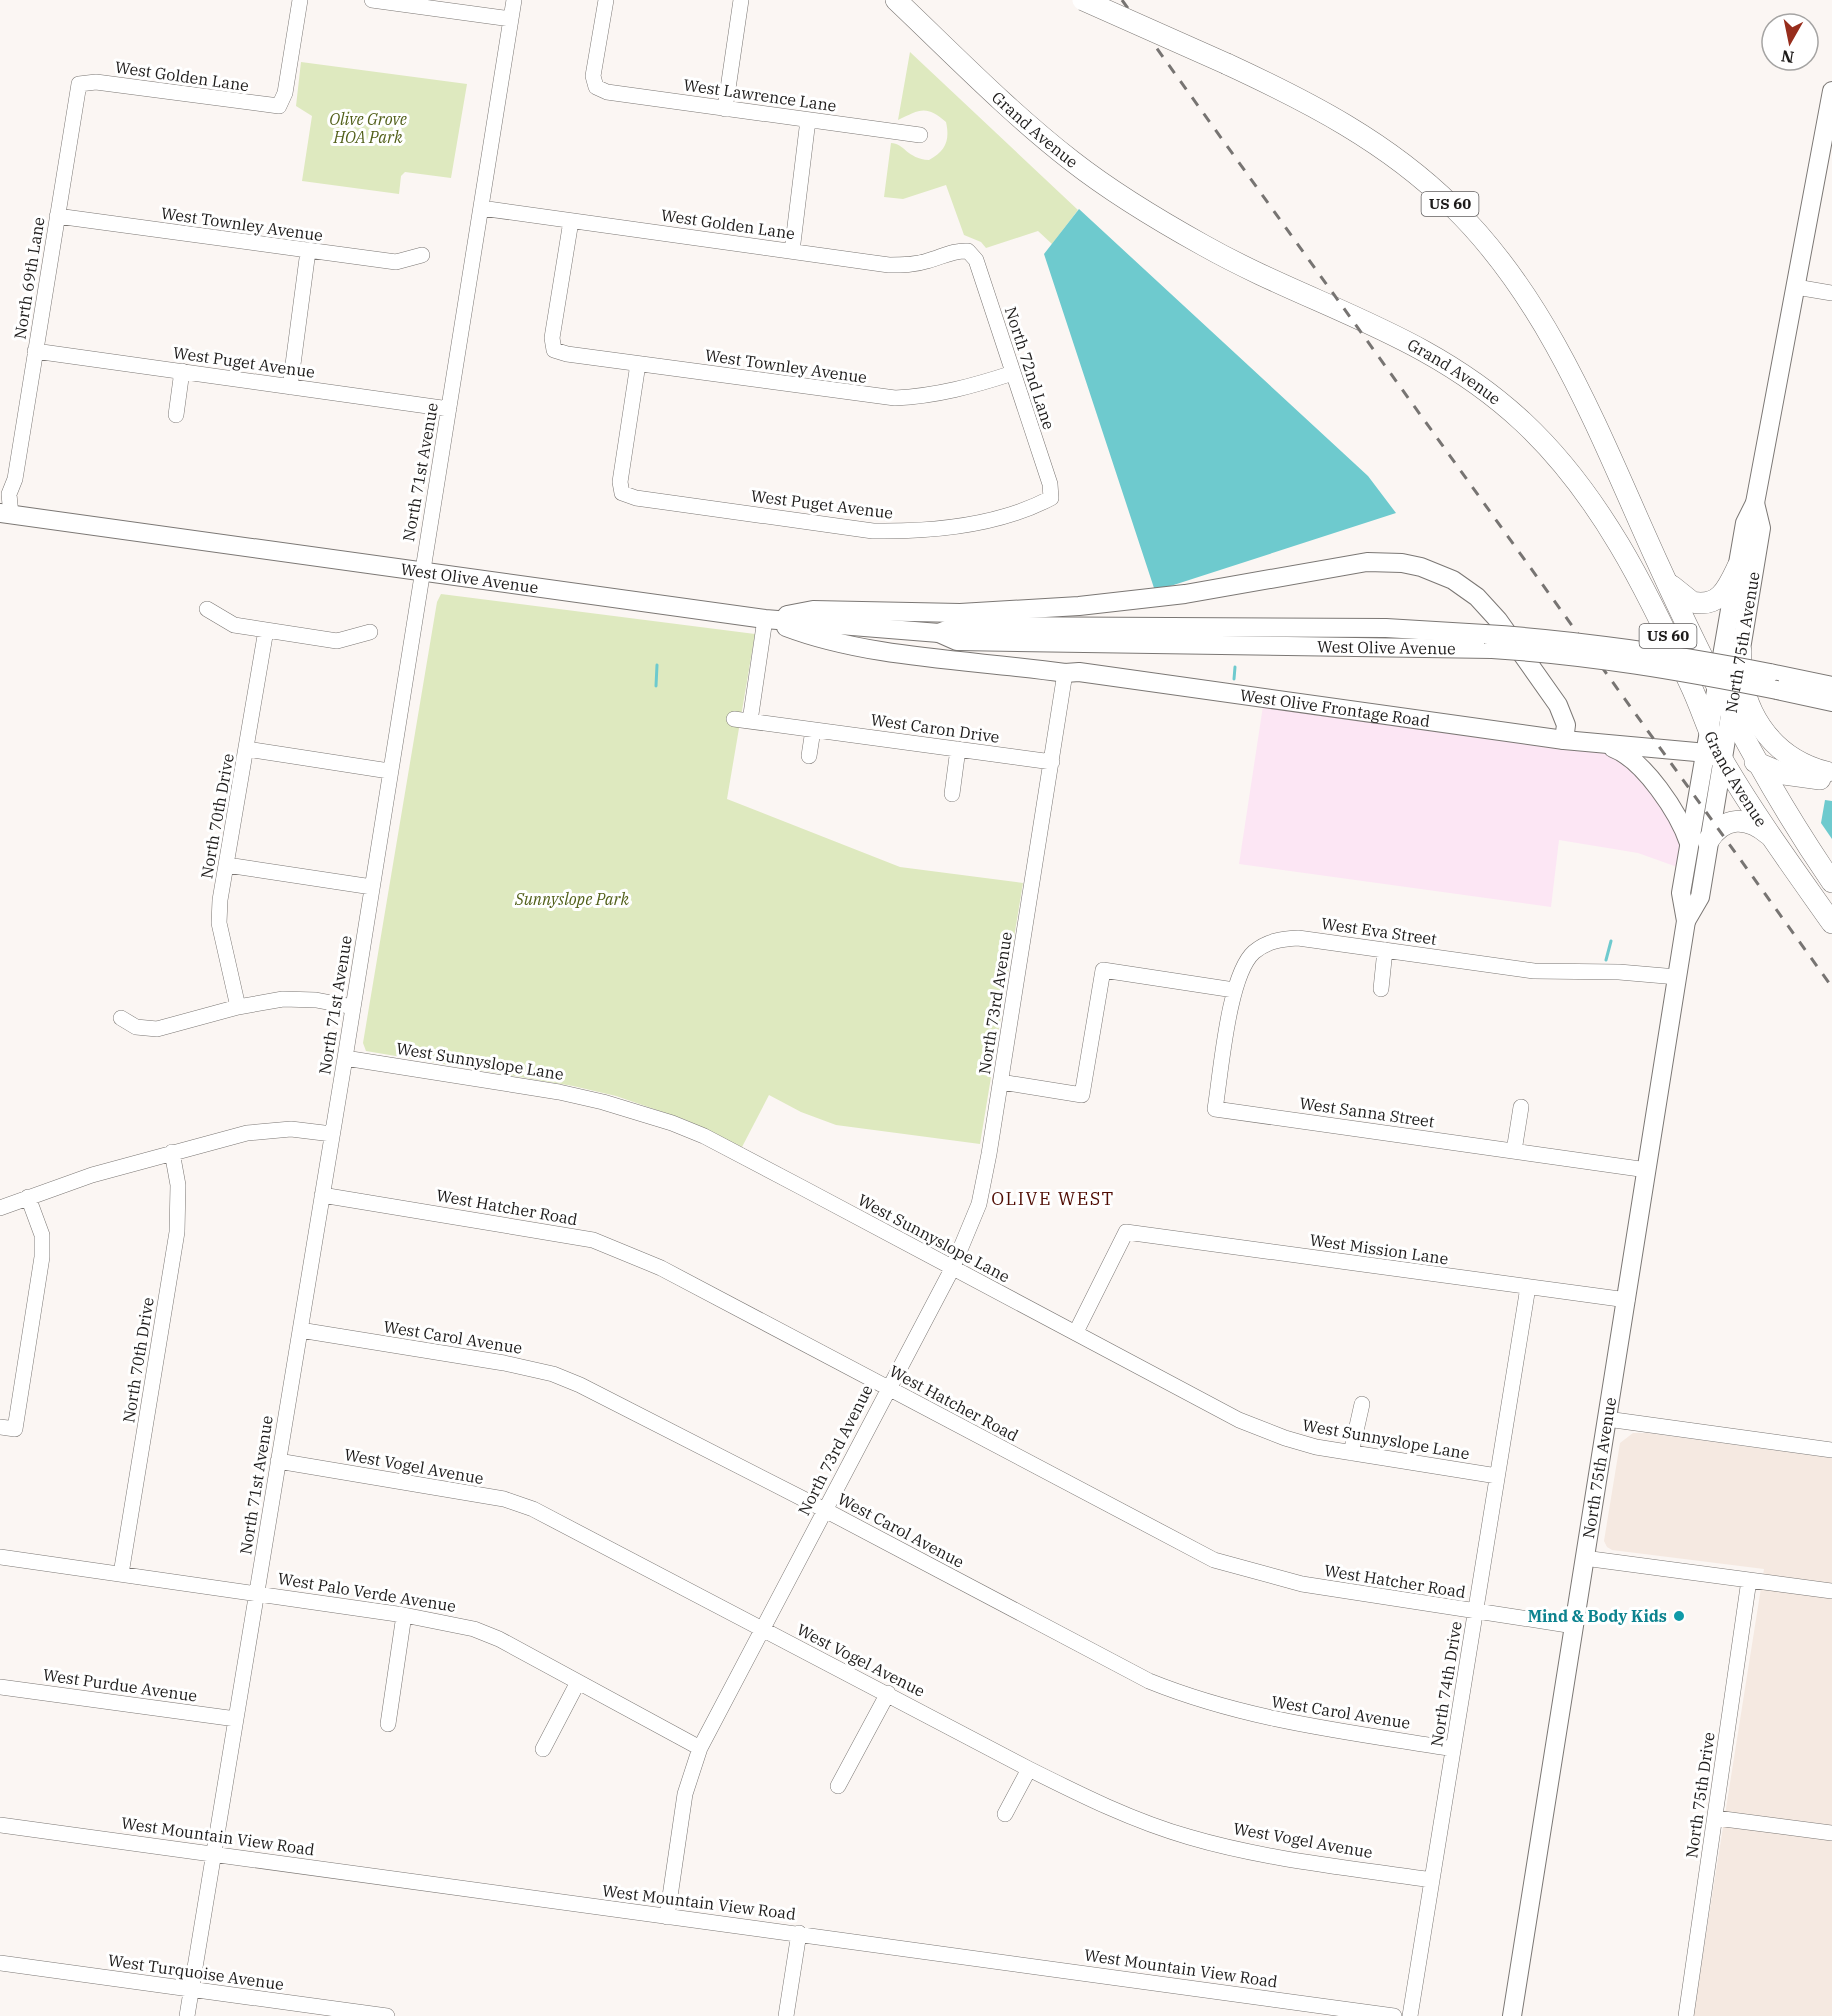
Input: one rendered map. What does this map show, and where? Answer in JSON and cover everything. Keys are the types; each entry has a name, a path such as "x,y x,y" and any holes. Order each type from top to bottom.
{"highway":[{"name":"Grand Avenue","path":"896,0 1047,140 1132,203 1216,252 1406,339 1498,400 1550,450 1602,517 1649,596 1692,686 1772,837 1832,923"},
{"name":"Grand Avenue","path":"1083,0 1284,91 1359,132 1425,181 1484,239 1537,312 1568,368 1718,690 1718,735"},
{"path":"1663,574 1683,597 1692,602 1706,603 1724,593 1738,566"},
{"path":"1741,651 1742,687 1750,708 1766,736 1804,765 1828,777"},
{"name":"Grand Avenue","path":"1718,735 1758,765 1797,831 1832,882"},
{"path":"1718,735 1769,783"},
{"path":"1758,765 1784,774 1828,777"},
{"path":"1797,831 1794,809 1798,792 1810,781 1828,777"},
{"path":"1699,842 1719,828 1735,822 1757,825 1772,837"}],"main road":[{"name":"North 75th Avenue","path":"1718,690 1745,523 1755,503 1832,91"},
{"name":"North 75th Avenue","path":"1512,2016 1686,921 1700,897 1699,842 1718,735 1741,651 1761,528 1755,503"},
{"name":"West Olive Avenue","path":"5,514 765,619 939,633 957,641 1489,642 1554,653 1774,681 1832,686"},
{"path":"765,619 813,610 960,613 1079,606 1185,594 1367,562 1402,563 1421,567 1453,580 1484,604 1498,620 1558,705 1566,725 1564,740"},
{"name":"West Olive Frontage Road","path":"765,619 818,639 1065,673 1110,676 1564,740 1606,745 1718,735"},
{"name":"West Olive Avenue","path":"1774,681 1832,702"},
{"path":"1606,745 1633,757 1683,825 1699,842"}],"street":[{"name":"West Golden Lane","path":"79,84 96,82 264,106 279,106 285,93 300,0"},
{"path":"372,0 511,20"},
{"name":"North 71st Avenue","path":"187,2016 345,1058 389,771 514,0"},
{"name":"West Lawrence Lane","path":"606,0 593,76 597,87 608,92 920,135"},
{"path":"725,109 741,0"},
{"name":"North 69th Lane","path":"5,514 17,495 15,479 79,84"},
{"path":"792,251 808,120"},
{"name":"West Golden Lane","path":"481,208 890,265 927,261 955,250 969,251"},
{"name":"West Townley Avenue","path":"57,216 396,262 422,255"},
{"name":"West Townley Avenue","path":"571,221 552,338 554,350 567,354 638,364 895,398 928,396 959,390 1013,373"},
{"path":"290,387 308,251"},
{"name":"North 72nd Lane","path":"969,251 976,260 1050,484 1051,498"},
{"path":"1796,287 1832,293"},
{"name":"West Puget Avenue","path":"35,351 449,409"},
{"name":"West Puget Avenue","path":"638,364 620,482 621,493 636,498 873,531 967,525 1038,505 1051,498"},
{"path":"176,415 182,371"},
{"path":"207,609 234,625 337,641 370,632"},
{"path":"750,721 765,619"},
{"name":"North 70th Drive","path":"238,1007 219,923 266,630"},
{"name":"North 73rd Avenue","path":"667,1917 685,1794 700,1748 952,1269 979,1204 1001,1082 1065,673"},
{"name":"West Caron Drive","path":"734,719 1052,762"},
{"path":"808,756 813,730"},
{"path":"247,749 389,771"},
{"path":"952,794 958,749"},
{"path":"227,865 372,887"},
{"name":"West Eva Street","path":"1215,1109 1234,990 1242,969 1252,954 1266,944 1280,940 1298,938 1534,971 1619,972 1677,977"},
{"path":"1381,989 1385,950"},
{"path":"1001,1082 1083,1095 1103,970 1234,990"},
{"path":"121,1018 136,1027 157,1029 238,1007 299,998 353,1007"},
{"name":"West Sunnyslope Lane","path":"345,1058 559,1092 672,1123 704,1136 801,1186 952,1269 1076,1332 1239,1420 1285,1438 1351,1453 1497,1476"},
{"path":"1514,1151 1521,1107"},
{"name":"West Sanna Street","path":"1215,1109 1647,1170"},
{"path":"0,1208 92,1175 172,1152 269,1130 308,1130 332,1134"},
{"name":"North 70th Drive","path":"121,1574 177,1232 178,1185 172,1152"},
{"name":"West Hatcher Road","path":"322,1195 593,1240 661,1268 1214,1560 1302,1584 1574,1626"},
{"path":"7,1428 42,1257 42,1235 28,1197"},
{"name":"West Mission Lane","path":"1076,1332 1126,1232 1627,1300"},
{"name":"North 74th Drive","path":"1410,2016 1528,1287"},
{"name":"West Carol Avenue","path":"300,1330 504,1363 553,1374 601,1395 825,1510 1100,1657 1195,1700 1276,1721 1453,1749"},
{"path":"1351,1453 1362,1404"},
{"path":"1607,1419 1832,1450"},
{"name":"West Vogel Avenue","path":"278,1461 504,1499 533,1509 888,1693 1029,1769 1104,1806 1191,1838 1297,1859 1432,1880"},
{"name":"West Palo Verde Avenue","path":"0,1557 404,1615 474,1629 499,1639 700,1748"},
{"path":"1584,1558 1832,1591"},
{"name":"North 75th Drive","path":"1686,2016 1749,1580"},
{"path":"388,1724 404,1615"},
{"path":"543,1749 578,1682"},
{"name":"West Purdue Avenue","path":"0,1687 236,1719"},
{"path":"838,1786 888,1693"},
{"path":"1005,1814 1029,1769"},
{"path":"1716,1818 1832,1833"},
{"name":"West Mountain View Road","path":"0,1825 1394,2016"},
{"path":"786,2016 799,1933"},
{"name":"West Turquoise Avenue","path":"0,1963 387,2016"}],"shaded area":[{"path":"1263,706 1614,754 1628,763 1678,827 1683,849 1680,868 1638,853 1559,840 1551,907 1239,864"},
{"path":"1633,1433 1648,1433 1832,1458 1832,2016 1693,2016 1764,1569 1612,1550 1607,1547 1604,1541 1620,1443"}],"green space":[{"path":"910,52 1078,210 1052,244 1038,231 986,248 981,242 964,235 946,185 903,199 884,197 891,143 916,157 929,160 943,149 947,140 946,122 933,113 917,111 898,120"},
{"name":"Olive Grove HOA Park","path":"301,62 467,84 451,178 405,172 401,176 399,194 302,181 312,116 296,106"},
{"name":"Sunnyslope Park","path":"441,594 755,634 727,799 900,867 1023,883 980,1144 836,1125 801,1112 769,1095 742,1147 686,1120 616,1096 573,1086 366,1051 363,1043 437,602"}],"water":[{"path":"1079,209 1368,476 1396,513 1155,591 1044,254"},
{"path":"1825,800 1832,801 1832,839 1821,823"}],"waterway":[{"path":"656,686 657,665"},
{"path":"1234,679 1235,667"},
{"path":"1606,960 1611,941"}],"railway":[{"path":"1122,0 1832,987"}],"place":[{"name":"Mind & Body Kids","path":"1679,1616"}],"district":[{"name":"OLIVE WEST","path":"1053,1199"}]}
